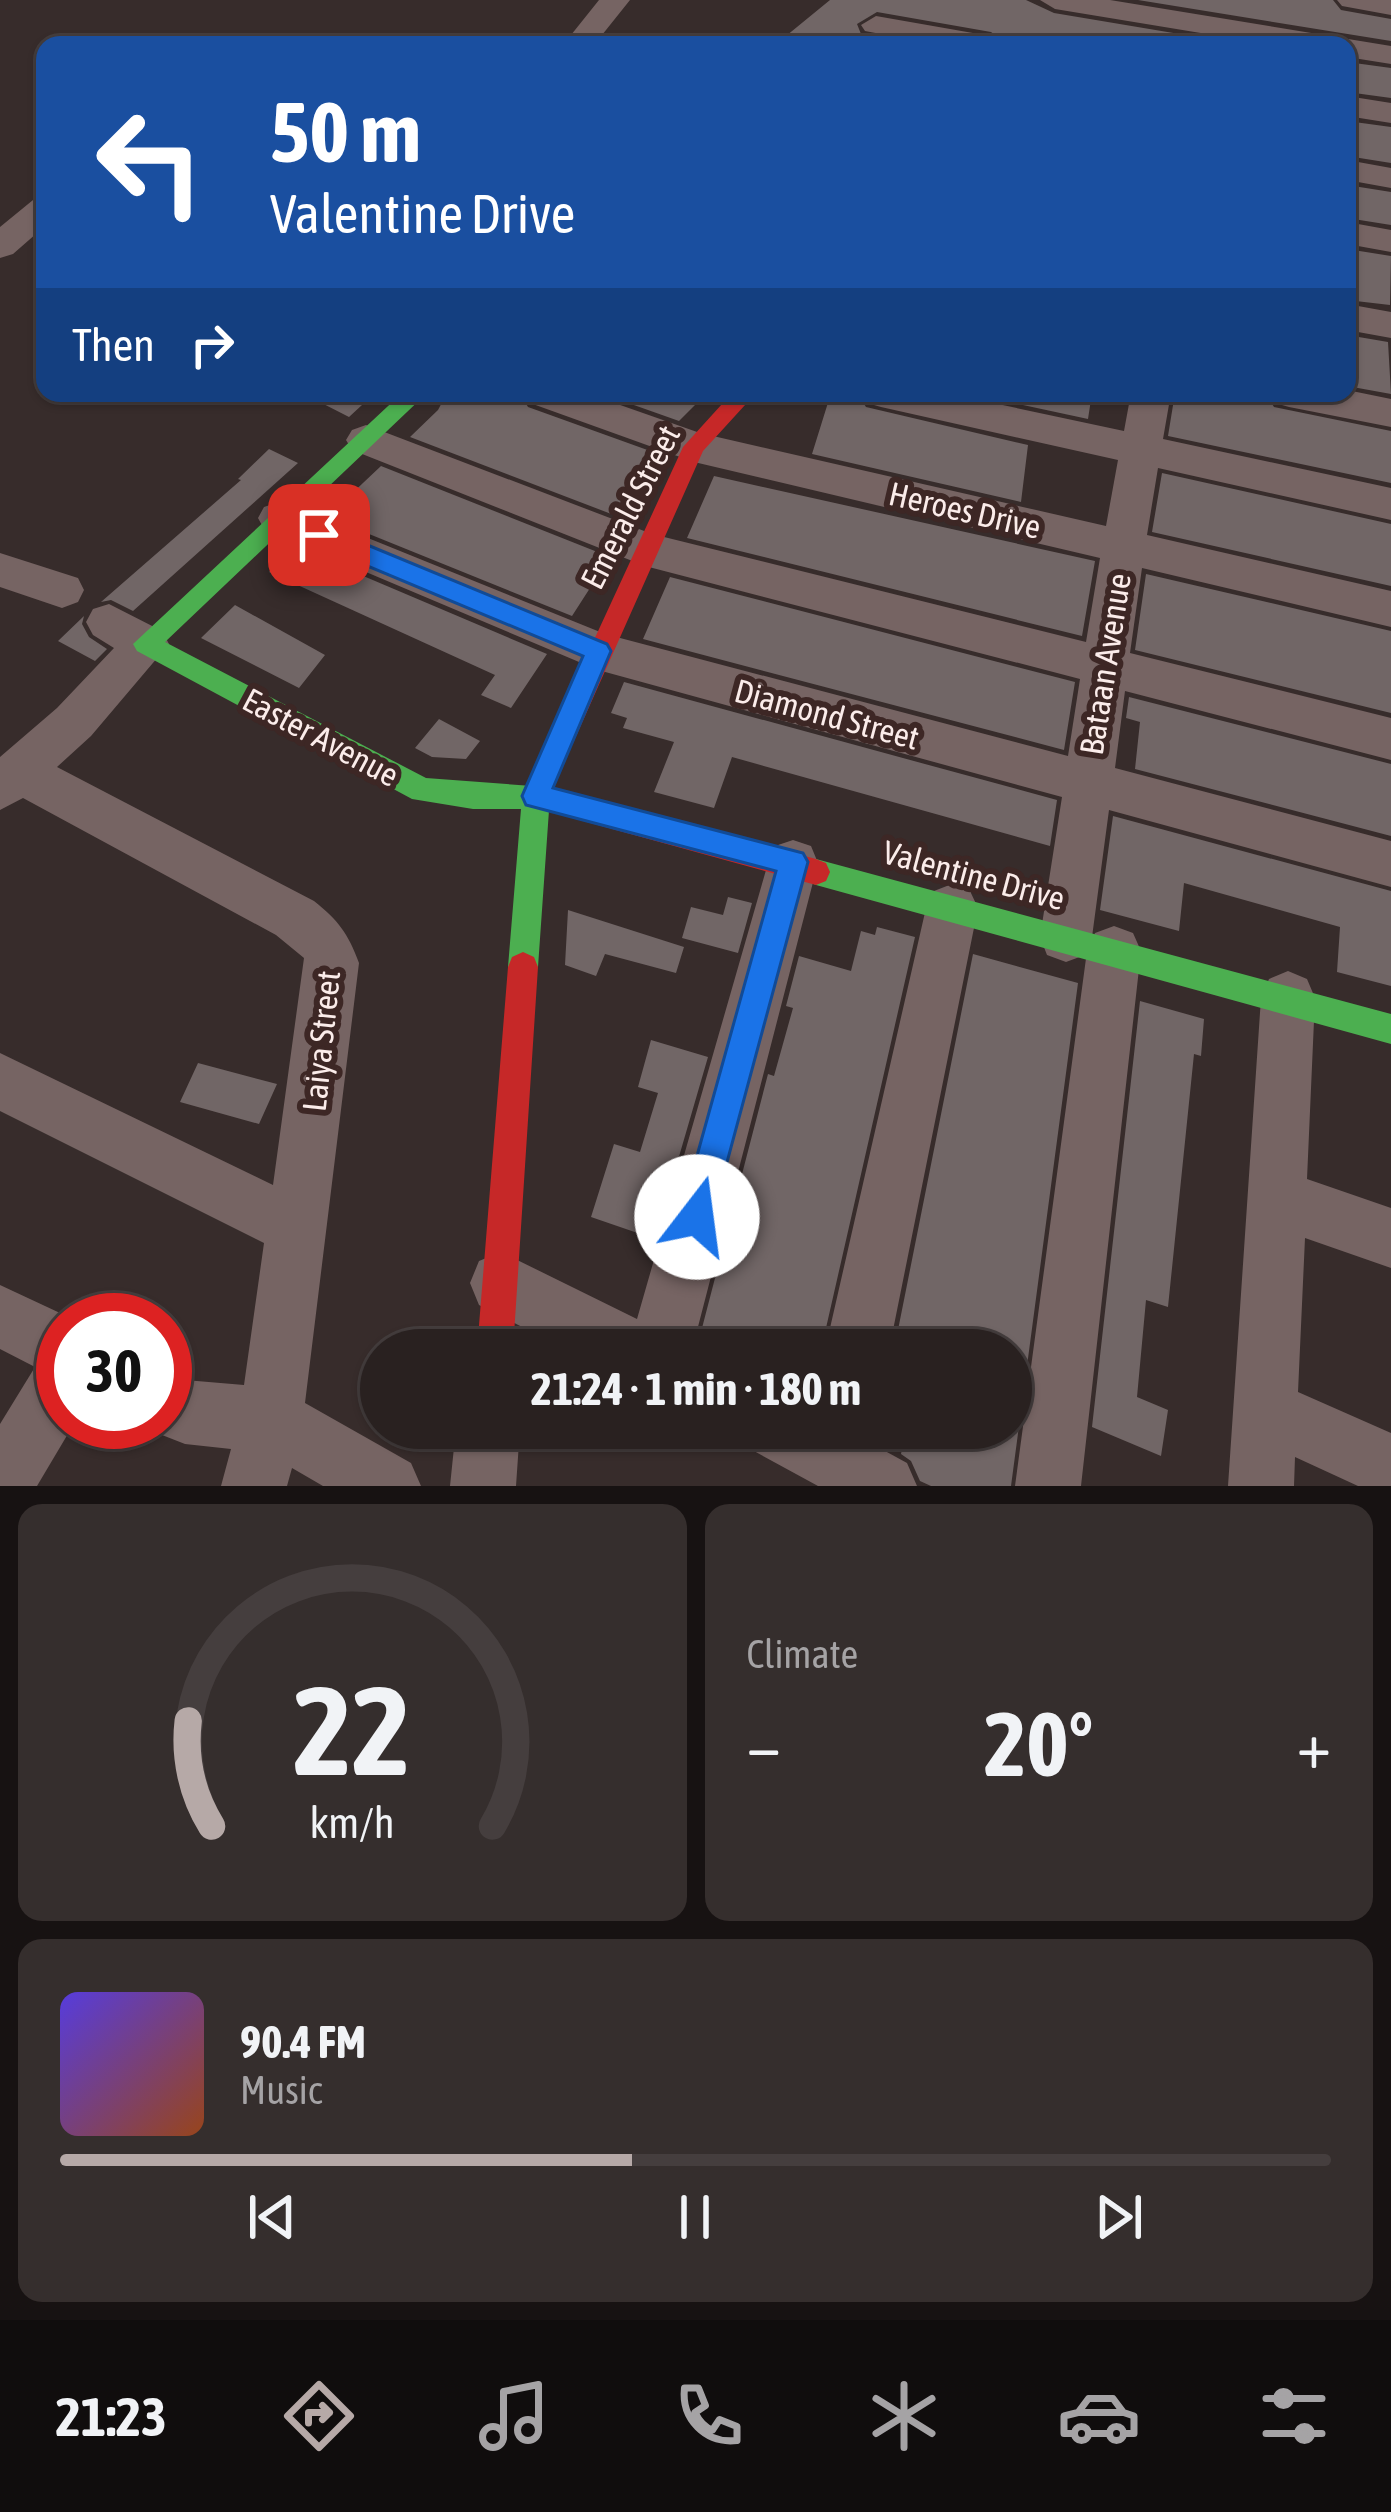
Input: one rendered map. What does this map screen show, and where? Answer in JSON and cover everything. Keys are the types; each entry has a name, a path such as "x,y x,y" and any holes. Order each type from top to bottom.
{"street":[{"path":"585,36 615,0"},
{"path":"863,36 906,0"},
{"path":"1055,0 1278,36"},
{"path":"1352,0 1391,6"},
{"path":"877,25 939,36"},
{"path":"1356,49 1391,55"},
{"path":"1356,107 1391,113"},
{"path":"1356,172 1391,178"},
{"path":"0,246 36,216"},
{"path":"1356,235 1391,241"},
{"path":"1356,319 1391,325"},
{"path":"10,780 128,633 279,518 406,402"},
{"name":"Heroes Drive","path":"578,402 694,447 1391,610"},
{"name":"Emerald Street","path":"536,796 694,447 736,402"},
{"path":"920,402 1391,504"},
{"name":"Bataan Avenue","path":"1048,1486 1090,944 1087,785 1150,402"},
{"path":"1335,402 1391,413"},
{"path":"366,440 646,549 1391,739"},
{"name":"Diamond Street","path":"279,518 598,651 1391,864"},
{"path":"0,570 62,590"},
{"name":"Easter Avenue","path":"128,633 422,790 473,797 536,796"},
{"name":"Laiya Street","path":"10,780 295,918 325,942 332,963 299,1229 271,1420 254,1486"},
{"path":"497,1329 536,796"},
{"name":"Valentine Drive","path":"536,796 793,862 1391,1028"},
{"path":"666,1329 793,862"},
{"path":"862,1329 952,908"},
{"path":"1261,1486 1288,998"},
{"path":"0,1081 299,1229"},
{"path":"1279,1199 1391,1238"},
{"path":"501,1282 592,1329"},
{"path":"0,1316 36,1334"},
{"path":"192,1409 271,1420 388,1486"},
{"path":"1267,1412 1391,1467"},
{"path":"192,1424 254,1486"},
{"path":"0,1485 36,1426"},
{"path":"483,1486 486,1449"}],"building":[{"path":"830,0 1026,0 1054,13 1191,36 997,36 877,12 857,24 861,34 871,36 786,36"},
{"path":"1138,0 1333,0 1341,10 1391,19 1391,41"},
{"path":"1356,63 1391,68 1391,98 1356,93"},
{"path":"1356,122 1391,127 1391,163 1356,157"},
{"path":"1356,186 1391,192 1391,225 1356,219"},
{"path":"1356,250 1391,256 1390,305 1356,301"},
{"path":"1356,337 1388,342 1391,394 1356,388"},
{"path":"320,402 365,402 349,417"},
{"path":"442,402 525,402 528,407 653,452 644,460 655,462 627,520 410,437"},
{"path":"625,402 698,402 679,421"},
{"path":"828,402 863,402 866,407 1028,445 1021,502 812,454"},
{"path":"1010,402 1091,402 1088,419"},
{"path":"1174,402 1271,402 1274,407 1391,431 1391,483 1168,436"},
{"path":"269,449 298,463 133,611 111,600 101,602 241,480"},
{"path":"381,466 610,557 572,616 327,517"},
{"path":"1162,473 1391,524 1391,586 1152,532"},
{"path":"714,476 1095,561 1082,636 687,538"},
{"path":"295,547 547,654 511,708 481,695 495,675 269,572"},
{"path":"1146,574 1391,631 1391,713 1135,650"},
{"path":"670,577 1075,682 1064,750 643,639"},
{"path":"235,605 325,655 299,688 201,638"},
{"path":"84,616 82,624 89,637 107,649 95,661 58,641"},
{"path":"624,682 1057,800 1050,846 732,757 714,808 654,792 674,742 623,728 627,718 611,713"},
{"path":"1129,697 1391,764 1391,836 1135,769 1140,722 1126,718"},
{"path":"439,719 480,741 466,759 432,757 415,748"},
{"path":"1113,816 1391,891 1391,986 1337,972 1340,927 1184,883 1179,931 1100,910"},
{"path":"728,897 752,903 738,953 682,938 691,907 723,915"},
{"path":"568,910 684,947 676,973 605,954 596,976 565,965"},
{"path":"877,927 915,937 826,1329 702,1329 768,1074 774,1076 793,1008 786,1006 799,956 851,971 861,931 875,935"},
{"path":"973,954 1078,983 1032,1329 898,1329"},
{"path":"1140,1001 1204,1019 1201,1056 1194,1054 1168,1307 1146,1300 1137,1397 1168,1410 1161,1456 1092,1427"},
{"path":"651,1040 708,1057 655,1239 591,1217 614,1144 640,1152 658,1093 638,1087"},
{"path":"198,1063 277,1084 259,1124 180,1102"},
{"path":"902,1449 1016,1449 1011,1486 931,1486 920,1481 911,1461 901,1454"}],"traffic: fast":[{"path":"406,402 146,644 422,790 473,797 536,796 523,967"},
{"path":"816,872 1391,1029"}],"traffic: jam":[{"path":"736,402 694,447 536,796 816,872"},
{"path":"497,1329 523,967"}],"route":[{"path":"319,535 598,651 536,796 793,862 697,1217"}]}
